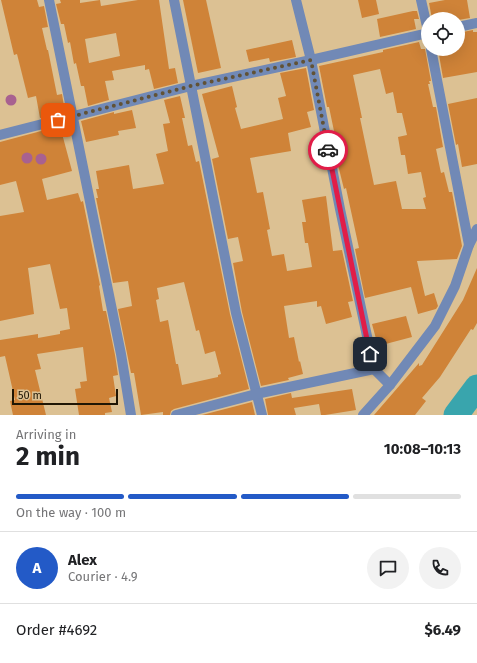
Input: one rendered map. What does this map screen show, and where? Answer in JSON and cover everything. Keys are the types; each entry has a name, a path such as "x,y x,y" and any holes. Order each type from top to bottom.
{"street":[{"path":"49,0 121,354 131,415"},
{"path":"174,0 236,313 262,415"},
{"path":"296,0 311,60 340,210 374,369 390,385"},
{"path":"421,0 424,12"},
{"path":"465,26 477,23"},
{"path":"0,135 191,86 311,60 421,34"},
{"path":"433,56 469,245"},
{"path":"363,415 390,385 435,326 455,286 469,245 477,229"},
{"path":"176,415 256,394 374,369"}],"building":[{"path":"1,0 37,0 39,7 44,6 48,27 42,28 57,95 62,94 65,112 40,118 36,96 28,98 17,54 14,55"},
{"path":"60,0 80,0 80,3 100,0 101,6 138,0 159,0 169,69 175,68 178,83 154,89 149,69 145,70 145,65 112,71 114,80 105,81 109,100 88,106 84,86 81,86 76,63 74,64 70,42 68,43 64,24 61,24 56,4 61,3","holes":["116,33 120,56 89,63 85,39"]},
{"path":"183,0 206,0 221,68 198,73"},
{"path":"358,0 376,0 379,14 362,18"},
{"path":"445,0 467,0 470,18 465,19 465,12 431,12 429,3"},
{"path":"417,11 419,19 414,19 416,29 380,37 377,19"},
{"path":"473,30 473,32 477,32 477,72 443,78 439,56 465,56 465,32"},
{"path":"292,40 296,57 270,62 269,58 249,62 246,50"},
{"path":"419,42 421,56 426,56 431,81 429,81 430,84 428,84 433,107 436,107 443,147 436,149 441,173 444,172 449,192 452,192 462,246 457,259 417,261 425,296 434,293 438,306 436,309 418,314 411,287 365,298 355,249 359,248 346,188 344,189 338,165 332,132 334,131 329,107 327,107 319,66 383,52 383,50","holes":["380,69 386,94 393,92 397,113 402,113 407,135 398,137 401,155 405,155 408,174 421,172 426,197 423,198 426,209 402,209 396,181 374,185 353,75"]},
{"path":"306,68 314,110 307,112 311,127 288,133 291,151 250,158 257,193 263,192 270,229 267,230 272,256 284,254 287,271 312,267 308,243 305,243 302,222 306,222 302,200 326,196 333,251 342,250 353,301 348,302 352,317 326,324 321,306 317,307 317,301 284,306 289,338 294,337 303,374 288,378 289,380 261,386 242,312 233,263 243,261 238,237 228,239 212,159 219,157 202,94 232,86 237,107 235,108 241,129 283,119 278,98 286,96 280,73"},
{"path":"180,96 185,118 182,118 188,146 192,145 196,162 199,161 230,314 249,389 174,409 171,411 170,415 163,415 163,412 141,415 134,373 131,373 118,309 132,306 128,281 113,283 96,198 98,198 96,189 99,189 96,171 129,165 133,189 164,184 156,154 168,151 163,124 170,123 164,100","holes":["184,282 196,331 199,330 205,354 215,351 221,374 218,375 218,377 182,385 178,364 176,364 168,320 160,322 156,300 159,299 157,288"]},
{"path":"477,98 477,164 462,167 448,104"},
{"path":"132,110 136,128 118,131 119,135 86,142 81,121 114,112 114,114"},
{"path":"60,126 72,171 42,179 47,200 78,193 81,202 83,201 100,285 103,311 106,311 115,355 118,375 113,376 116,396 109,398 112,412 105,413 105,415 79,415 75,389 81,388 80,382 87,381 83,347 37,354 41,369 35,370 46,415 13,415 10,401 15,400 5,356 0,357 0,340 38,334 38,338 60,334 60,331 70,329 67,308 60,309 50,264 28,268 34,314 0,321 0,216 24,212 16,181 0,185 0,142"},
{"path":"477,268 477,323 473,330 471,329 440,377 422,398 426,401 415,415 374,415 419,363 419,366 422,365 463,300"},
{"path":"406,316 412,337 378,346 372,324"},
{"path":"352,389 356,410 321,415 319,404 294,408 296,415 268,415 265,399 291,393 292,398"},
{"path":"252,402 255,415 202,415"}],"waterway":[{"path":"456,415 477,387"}],"way so far":[{"path":"58,120 191,86 311,60 328,150"}],"route":[{"path":"328,150 370,354"}]}
